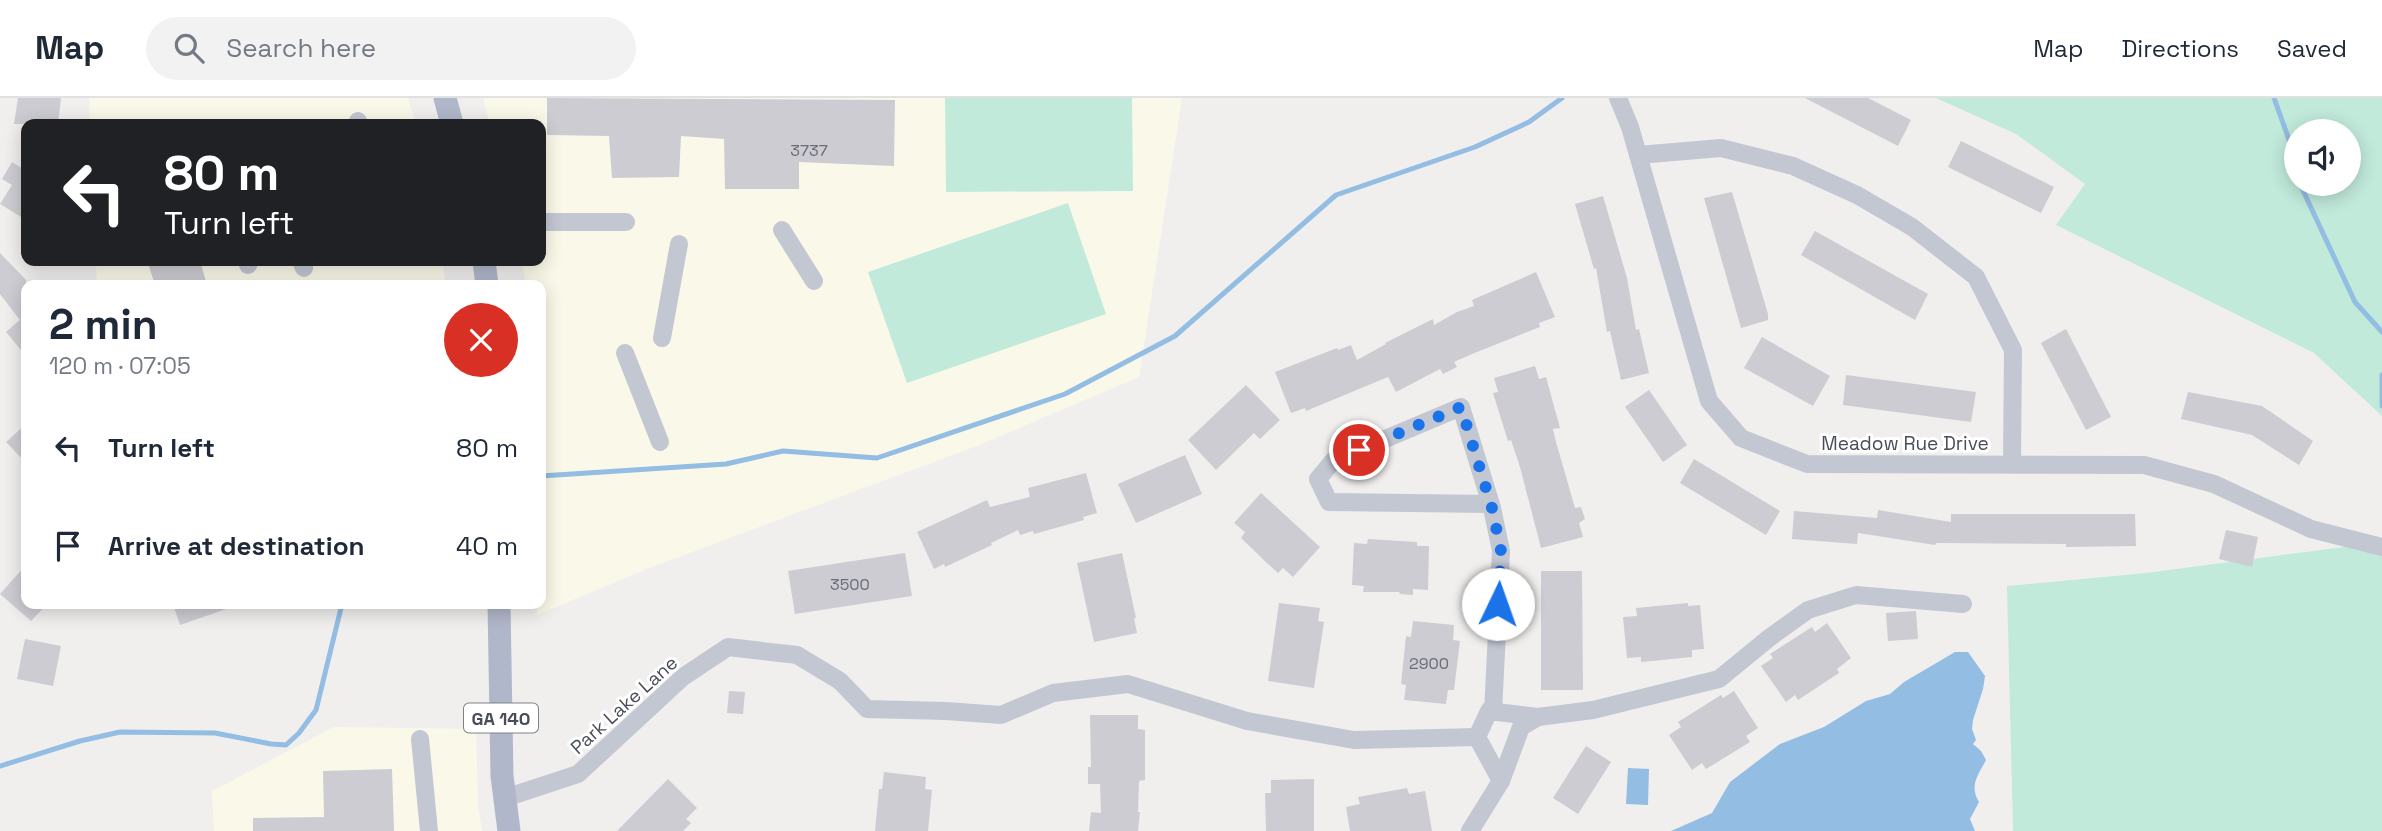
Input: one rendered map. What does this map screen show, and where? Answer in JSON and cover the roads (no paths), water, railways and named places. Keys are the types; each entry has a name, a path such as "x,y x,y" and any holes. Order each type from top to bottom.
{"main road":[{"path":"445,98 451,119"},
{"name":"GA 140","path":"499,609 502,776 509,831"}],"street":[{"name":"Meadow Rue Drive","path":"1618,98 1630,127 1709,401 1741,438 1807,464 2144,465 2214,484 2311,529 2382,547"},
{"path":"1638,155 1721,148 1793,166 1857,195 1912,227 1976,277 2013,350 2012,463"},
{"path":"546,222 626,222"},
{"path":"782,230 814,281"},
{"path":"662,338 679,244"},
{"path":"625,353 660,442"},
{"path":"1491,504 1329,502 1318,479 1333,461 1461,407 1491,504 1501,551 1493,712"},
{"path":"1501,781 1477,737 1489,711 1538,717 1593,710 1719,680 1769,638 1808,610 1856,595 1963,604"},
{"name":"Park Lake Lane","path":"505,798 578,774 683,677 728,648 797,655 840,681 867,709 1001,715 1053,693 1128,684 1247,721 1354,740 1477,737"},
{"path":"1470,831 1501,781 1521,727 1538,717"},
{"path":"420,739 429,831"}],"water":[{"path":"1955,652 1968,652 1985,676 1972,729 1976,740 1973,744 1986,760 1975,786 1979,802 1970,819 1975,831 1671,831 1712,813 1730,782 1780,744 1824,727 1866,701 1890,694 1904,682"},
{"path":"1628,768 1649,769 1648,805 1626,804"}],"waterway":[{"path":"546,476 726,464 783,451 877,458 1065,394 1175,336 1336,195 1475,147 1529,122 1562,98"},
{"path":"2274,98 2284,126"},
{"path":"2306,196 2355,302 2382,332"},
{"path":"2382,375 2382,406"},
{"path":"0,766 80,741 120,732 215,733 286,745 316,710 341,609"}]}
